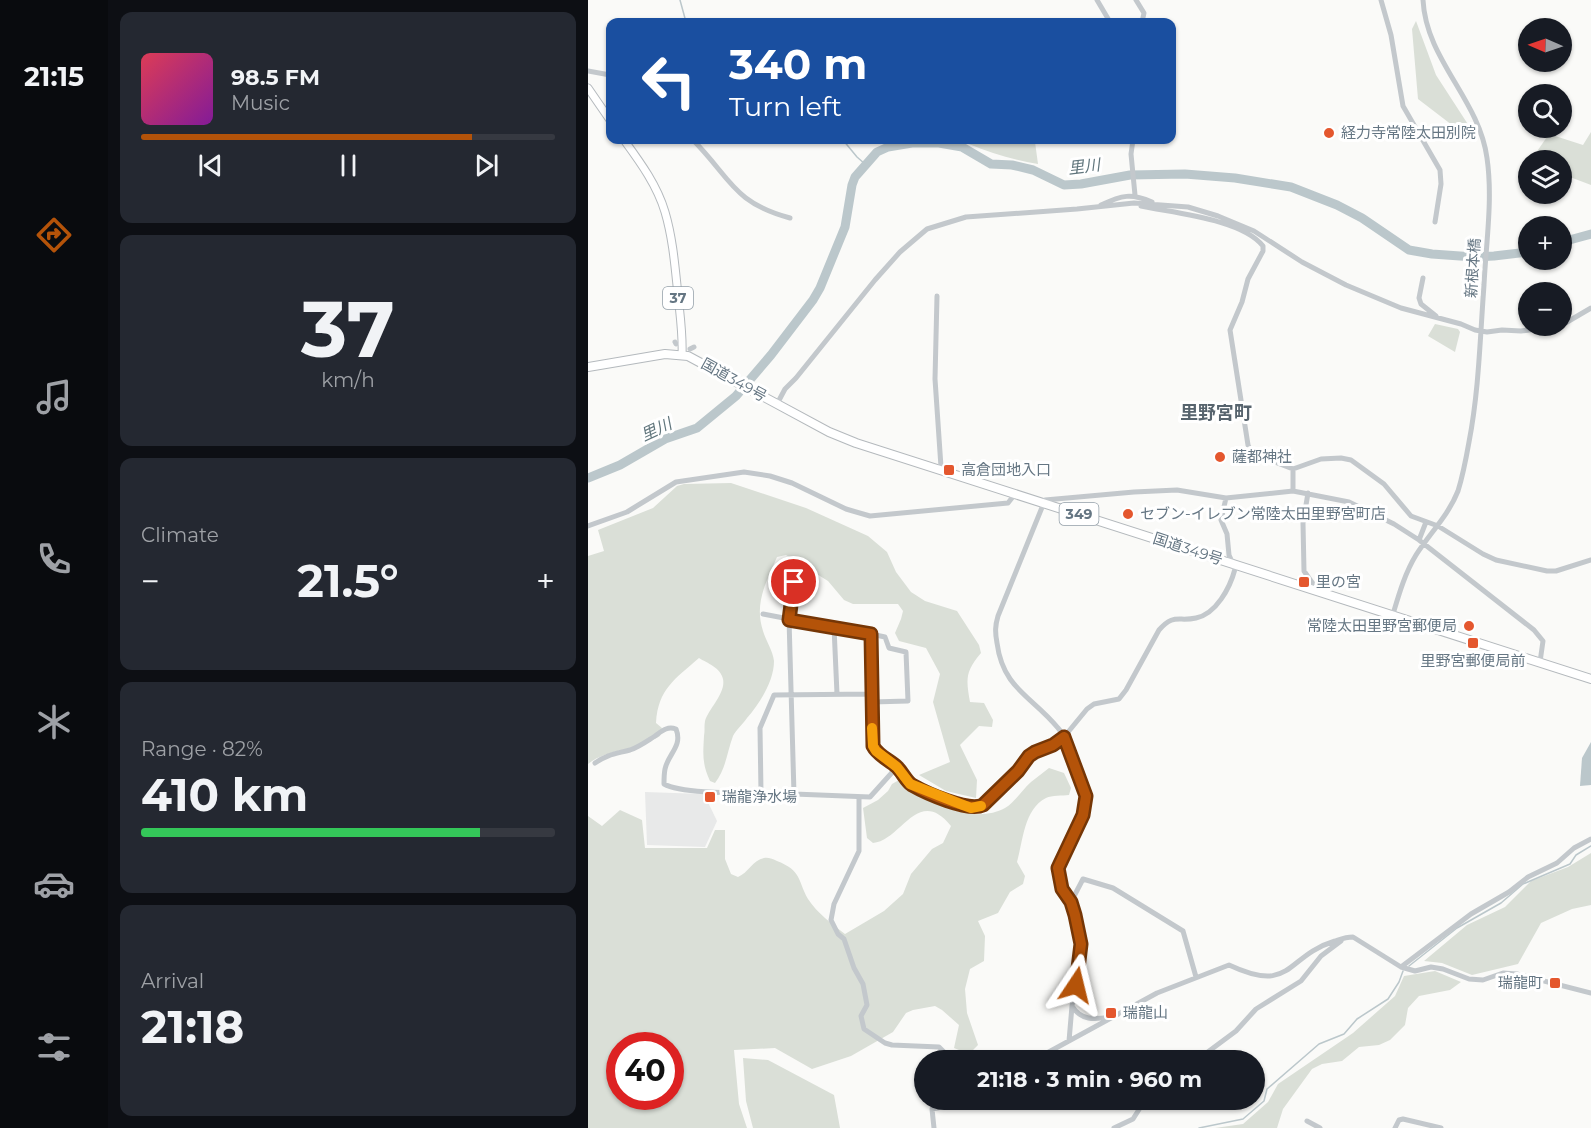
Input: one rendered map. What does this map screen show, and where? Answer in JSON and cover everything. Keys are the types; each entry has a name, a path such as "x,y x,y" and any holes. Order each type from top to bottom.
{"highway":[{"name":"国道349号","path":"588,367 669,353 682,355 714,369 839,437 1591,679"}],"main road":[{"path":"588,88 606,114"},
{"name":"37","path":"627,144 657,193 669,229 683,340 682,355"}],"street":[{"path":"1097,0 1108,18"},
{"path":"1136,0 1144,13 1143,18"},
{"path":"1381,0 1391,35 1403,106 1440,170 1441,184 1435,222"},
{"name":"新根本橋","path":"1393,614 1411,564 1438,526 1458,491 1465,464 1478,386 1488,209 1489,172 1483,137 1474,114 1430,37 1423,0"},
{"path":"588,71 606,74"},
{"path":"697,144 745,199 761,209 790,219"},
{"path":"1132,144 1131,154 1135,192"},
{"path":"1097,207 1135,192 1155,204"},
{"path":"1131,203 1200,216 1233,228 1259,242"},
{"path":"773,402 900,252 927,229 966,217 1131,203 1188,207 1245,227 1302,262 1346,285 1401,308 1481,329 1518,331"},
{"path":"1245,227 1263,246 1263,251 1248,279 1242,302 1230,330 1248,445 1252,453 1293,469 1322,459 1351,460 1384,484 1411,516 1438,526 1496,560 1537,570 1556,571 1591,560"},
{"path":"1423,278 1419,298 1421,304 1437,317"},
{"path":"937,296 935,379 941,467 939,470"},
{"path":"1572,319 1591,308"},
{"path":"1293,469 1293,491"},
{"path":"588,526 627,512 676,482 744,472 792,483 846,509 870,516 1008,503 1015,494"},
{"path":"1069,1041 1081,944 1071,902 1062,889 1058,868 1083,815 1086,796 1059,729 1007,677 998,654 994,629 1043,503 1049,499 1178,490 1226,498 1293,491 1349,502 1385,519 1419,540 1541,636 1543,648 1540,662"},
{"path":"1308,493 1303,523 1304,571 1318,591"},
{"path":"871,634 873,746 876,751 897,767 910,784 963,805 978,807 983,805 1035,752 1053,745 1064,737 1087,709 1094,704 1119,699 1164,623 1176,618 1198,618 1214,608 1231,583 1235,569 1229,555 1227,534 1221,520 1226,498"},
{"path":"1419,540 1426,522"},
{"path":"794,582 789,620 793,695 794,794"},
{"path":"763,614 885,637 889,648 906,652 908,701 872,702"},
{"path":"834,627 837,694"},
{"path":"760,792 760,728 774,695 871,694"},
{"path":"595,763 606,755 635,747 665,729 673,728 678,734 677,743 666,766 664,784 671,788 711,792 870,797 897,767"},
{"path":"860,797 859,851 834,904 831,920 838,934 844,939 854,968 863,984 867,1005 860,1022 864,1029 885,1043 939,1047 941,1050"},
{"path":"1401,967 1471,914 1509,892 1528,877 1557,863 1574,848 1591,839"},
{"path":"1071,902 1083,879 1113,888 1183,931 1196,977"},
{"path":"1210,1050 1236,1031 1256,1009 1301,981 1321,956 1348,937"},
{"path":"1052,1050 1157,993 1196,977 1229,966 1257,976 1283,974 1320,945 1348,937 1353,937 1401,967 1415,971 1431,967 1469,979 1484,980 1503,973 1517,974 1591,993"},
{"path":"1072,1006 1080,1016 1088,1019 1112,1017"},
{"path":"932,1110 934,1128"},
{"path":"1114,1128 1133,1119 1139,1110"},
{"path":"1395,1128 1399,1120 1403,1119 1441,1128"},
{"path":"1307,1121 1320,1128"}],"shaded area":[{"path":"1416,21 1436,75 1471,129 1465,135 1418,99 1412,29"},
{"path":"1591,132 1591,185 1572,178 1572,150 1538,150 1546,138 1561,138 1583,145"},
{"path":"969,144 1035,144 1038,164 1020,160"},
{"path":"1435,324 1458,329 1460,332 1455,352 1428,336"},
{"path":"731,483 806,508 868,536 887,552 896,572 911,592 925,601 957,611 979,645 981,653 969,671 970,702 984,703 993,720 992,727 979,726 960,745 977,780 976,798 946,791 919,775 950,762 933,702 940,674 926,648 899,641 895,633 903,611 898,604 853,604 844,600 828,581 786,555 777,557 762,593 761,621 774,661 772,676 761,699 733,736 724,766 715,783 710,781 704,764 705,721 720,695 723,679 717,669 699,658 675,679 660,701 656,723 662,728 660,736 605,755 588,764 588,556 604,551 598,530 653,508 677,486"},
{"path":"1591,742 1591,785 1580,786 1582,758"},
{"path":"1049,768 1064,773 1071,788 1069,795 1046,798 1033,810 1025,826 1017,862 1025,876 1023,884 1010,892 998,913 978,921 985,936 984,961 970,969 965,989 967,1013 978,1045 973,1050 954,1048 959,1025 942,1010 935,1006 913,1010 906,1013 893,1032 851,1056 812,1069 775,1048 734,1050 739,1104 747,1128 588,1128 588,816 602,826 620,810 642,820 645,848 707,848 715,830 725,830 725,859 731,874 738,877 764,858 772,859 791,868 798,876 808,899 816,909 845,934 884,911 903,894 911,874 932,849 943,843 951,826 939,815 929,811 919,813 883,840 873,843 867,838 863,808 878,800 892,784 899,780 935,803 964,813 978,814 992,813 1005,808"},
{"name":"瑞龍浄水場","path":"645,792 704,794 717,821 705,847 647,845"},
{"path":"1591,853 1591,905 1572,909 1541,923 1518,964 1472,975 1442,963 1424,961 1467,925 1505,907 1531,881 1568,867"},
{"path":"1435,971 1461,982 1450,990 1419,996 1408,1008 1405,1025 1390,1040 1379,1045 1359,1047 1342,1061 1322,1064 1312,1069 1283,1109 1277,1128 1215,1128 1243,1124 1259,1110 1265,1110 1265,1105 1278,1084 1353,1033 1395,996 1404,976"},
{"path":"743,1058 768,1060 834,1095 840,1128 753,1128 746,1101"}],"waterway":[{"path":"680,0 685,18"},
{"path":"846,144 865,164"},
{"name":"里川","path":"588,478 620,465 665,439 697,428 736,396 771,355 820,288 845,227 855,177 877,152 888,147 906,144"},
{"name":"里川","path":"945,144 962,147 991,164 1012,165 1033,170 1064,185 1130,175 1185,174 1235,178 1291,187 1337,205 1362,218 1409,250 1474,257 1518,253"},
{"name":"里川","path":"1572,239 1591,234"},
{"path":"1409,966 1457,928 1501,903 1523,884 1570,864 1576,855 1591,846"},
{"path":"1199,1128 1243,1119 1264,1101 1267,1089 1319,1044 1344,1034 1357,1019 1388,999 1403,971"}],"slow traffic":[{"path":"872,728 873,746 876,751 897,767 910,784 971,808 981,806"}],"place":[{"name":"経力寺常陸太田別院","path":"1329,133"},
{"name":"薩都神社","path":"1220,457"},
{"name":"高倉団地入口","path":"949,470"},
{"name":"セブン-イレブン常陸太田里野宮町店","path":"1128,514"},
{"name":"里の宮","path":"1304,582"},
{"name":"常陸太田里野宮郵便局","path":"1469,626"},
{"name":"里野宮郵便局前","path":"1473,643"},
{"name":"瑞龍浄水場","path":"710,797"},
{"name":"瑞龍町","path":"1555,983"},
{"name":"瑞龍山","path":"1111,1013"}],"district":[{"name":"里野宮町","path":"1216,413"}],"route":[{"path":"794,582 789,620 871,634 873,746 897,767 910,784 971,808 978,807 983,805 1018,771 1029,756 1064,737 1086,796 1083,815 1058,868 1062,889 1071,902 1075,915 1081,944 1076,985"}]}
